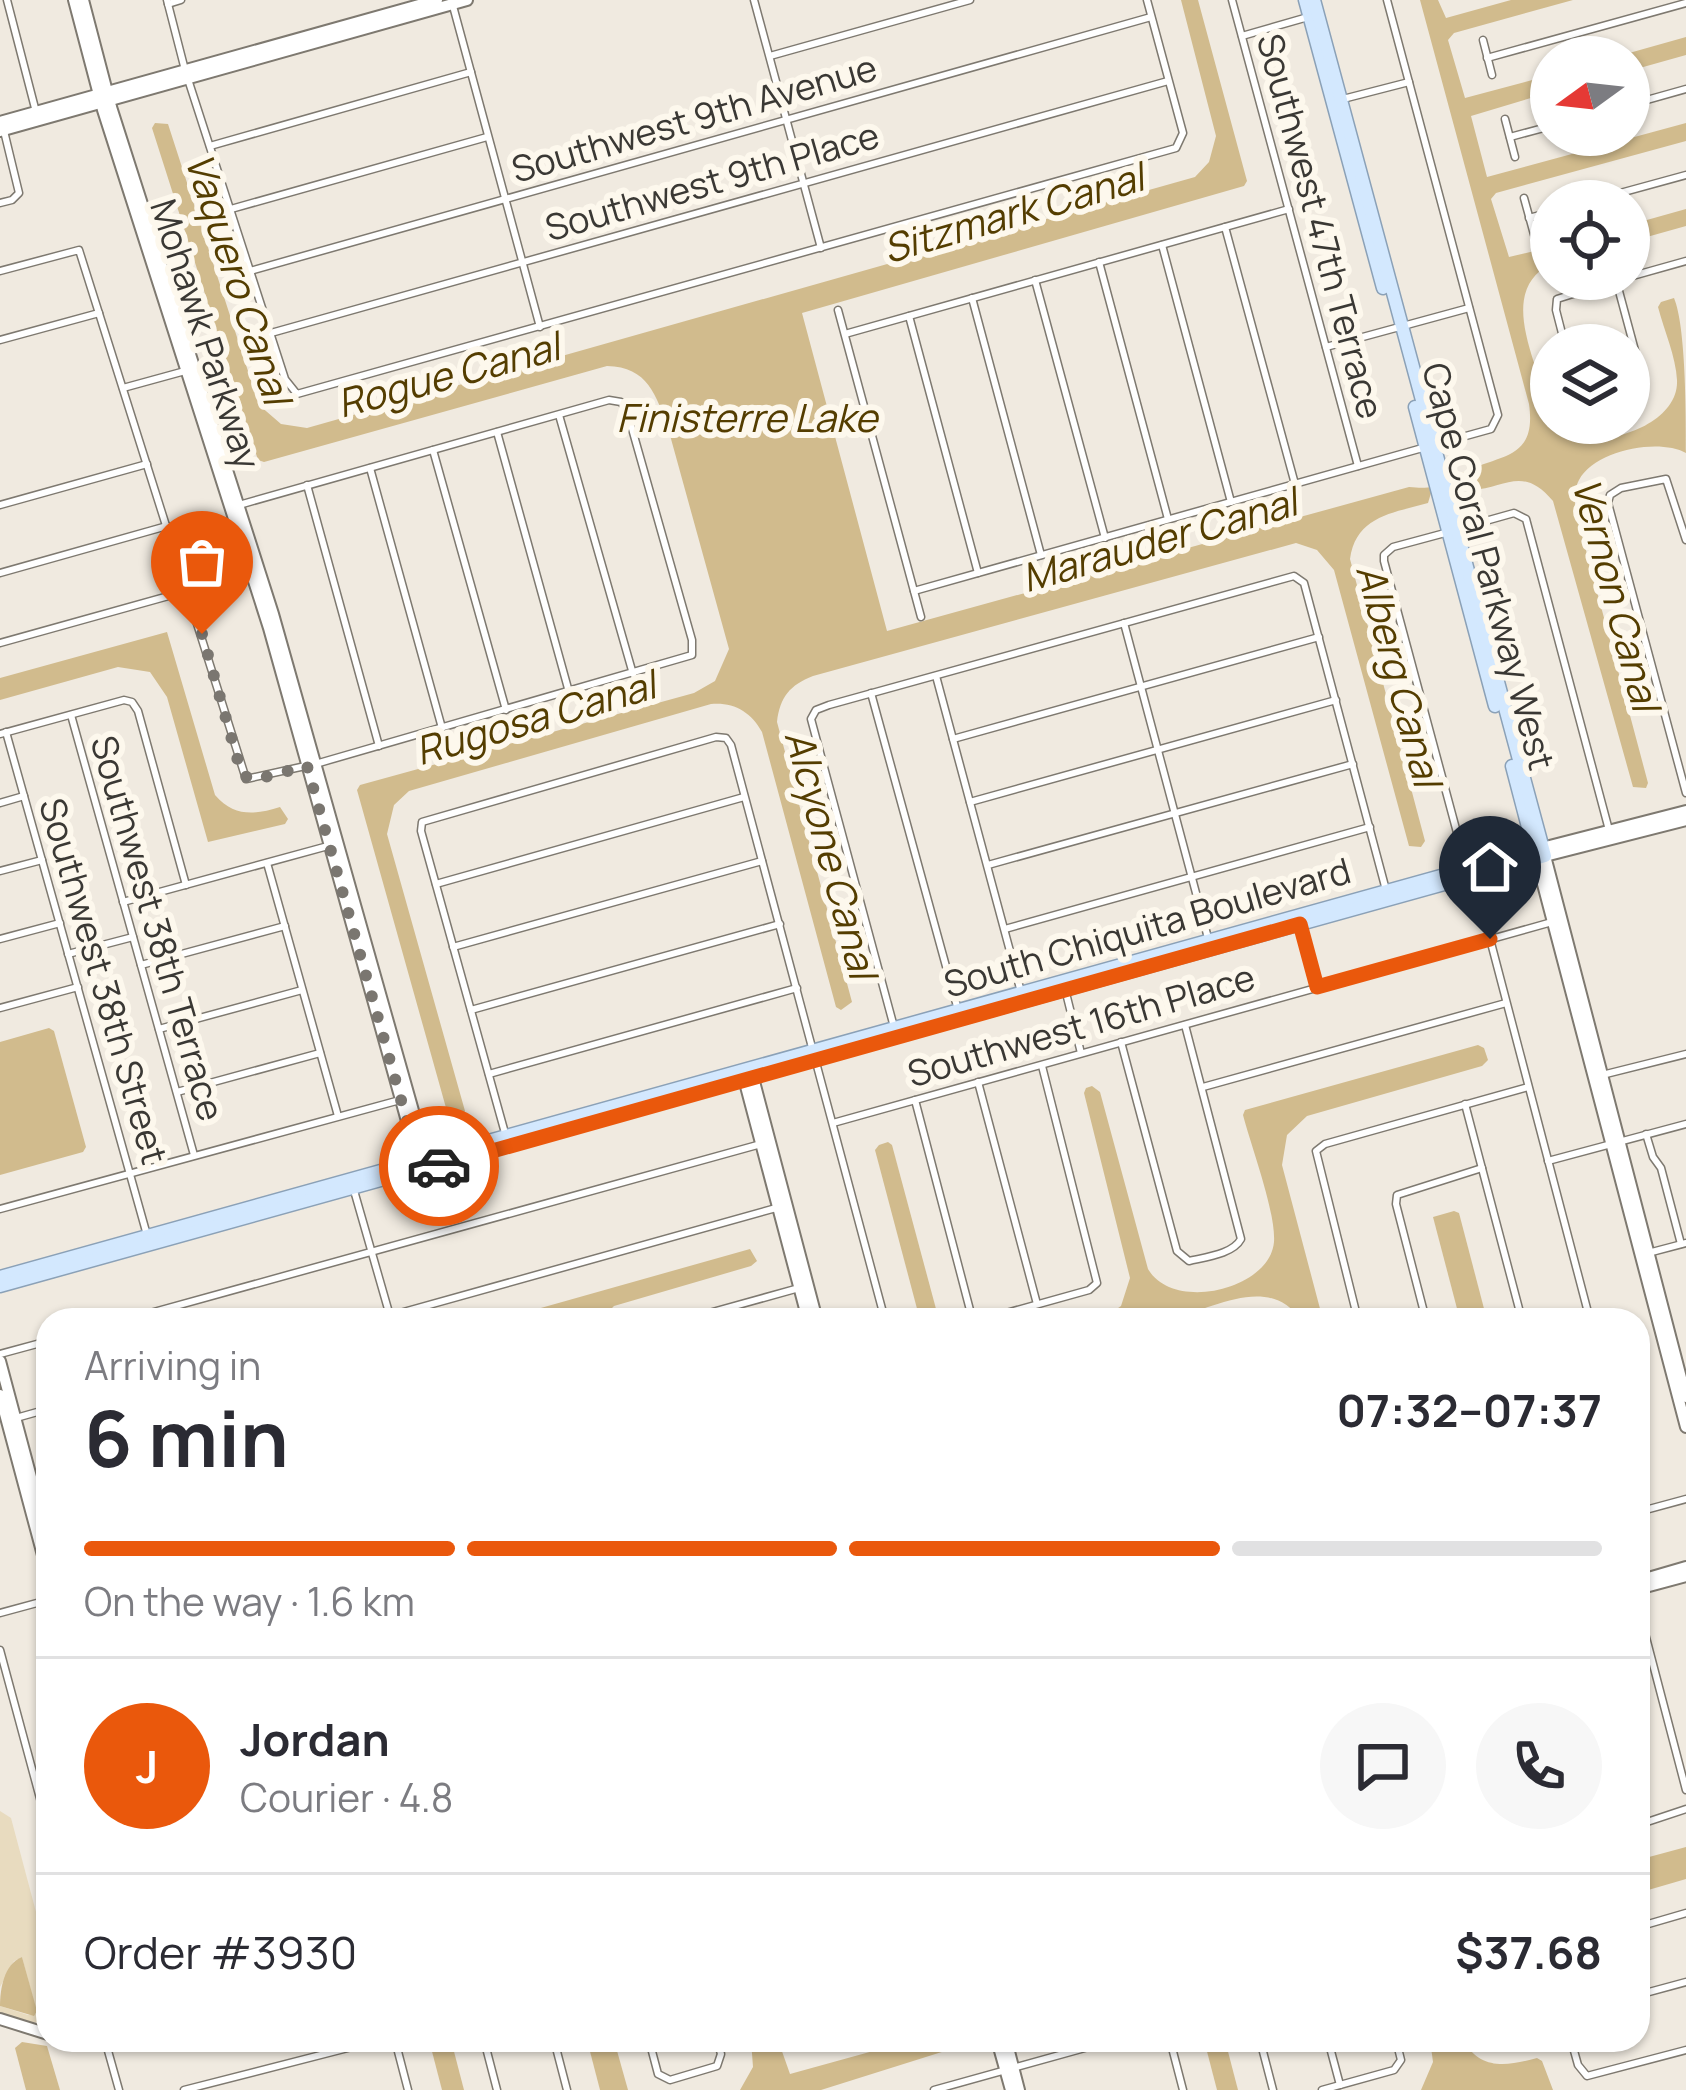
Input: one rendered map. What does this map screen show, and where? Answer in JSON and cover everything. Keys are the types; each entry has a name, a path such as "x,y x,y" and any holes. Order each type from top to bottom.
{"main road":[{"name":"Cape Coral Parkway West","path":"1305,0 1350,151 1358,164 1398,327"},
{"name":"Cape Coral Parkway West","path":"1314,0 1437,476 1488,644 1539,853"},
{"name":"Cape Coral Parkway West","path":"1453,530 1494,702 1539,853"},
{"path":"1465,591 1488,644"},
{"path":"1494,702 1517,756"},
{"name":"South Chiquita Boulevard","path":"0,1281 1539,853"}],"street":[{"path":"7,0 36,112"},
{"name":"Mohawk Parkway","path":"78,0 104,98 255,572 424,1166"},
{"path":"181,0 168,2 187,75 285,380 297,394 1180,145 1183,133 1147,0"},
{"path":"187,75 437,0"},
{"path":"1,126 467,0"},
{"path":"754,0 821,248"},
{"path":"770,56 970,0"},
{"name":"Southwest 47th Terrace","path":"1232,0 1358,466"},
{"path":"914,591 1496,425 1498,415 1387,0"},
{"path":"452,2 541,327"},
{"path":"1487,58 1686,3"},
{"name":"Southwest 9th Avenue","path":"250,271 1151,17"},
{"path":"1242,36 1310,17"},
{"path":"1483,40 1492,75"},
{"path":"210,146 471,72"},
{"name":"Southwest 9th Place","path":"271,333 1168,81"},
{"path":"1338,104 1409,82"},
{"path":"1650,99 1686,89"},
{"path":"1,126 36,112 104,98"},
{"path":"1505,119 1515,157"},
{"path":"0,203 19,193 1,126"},
{"path":"1510,137 1530,132"},
{"path":"230,208 489,136"},
{"path":"1650,185 1686,175"},
{"path":"1524,198 1530,221"},
{"path":"845,334 1289,209"},
{"path":"1225,227 1295,484"},
{"path":"1162,245 1231,502"},
{"path":"0,272 79,250 246,778 311,765 692,655 692,640 621,401 609,400 234,506"},
{"path":"1650,271 1686,261"},
{"path":"1099,262 1168,519"},
{"path":"1035,280 1105,538"},
{"path":"972,298 1041,555"},
{"path":"1326,347 1469,308"},
{"path":"838,310 921,617"},
{"path":"0,340 99,313"},
{"path":"908,316 978,573"},
{"path":"123,388 190,369"},
{"path":"560,415 633,674"},
{"path":"496,432 569,692"},
{"path":"433,450 506,710"},
{"path":"0,505 147,464"},
{"path":"370,468 442,728"},
{"path":"1437,476 1453,530"},
{"path":"1686,540 1666,479 1621,488 1610,495 1616,534 1686,793"},
{"path":"307,485 379,746"},
{"path":"1468,872 1384,554 1393,547 1514,513 1523,515 1610,835"},
{"path":"0,573 167,526"},
{"path":"0,643 255,572"},
{"path":"896,1033 812,714 821,707 1124,622 1289,576 1301,578 1388,895"},
{"path":"1124,622 1210,944"},
{"path":"953,739 1318,637"},
{"path":"936,676 1023,997"},
{"path":"871,693 959,1015"},
{"path":"3,733 124,700 132,702 186,885"},
{"path":"970,802 1336,700"},
{"name":"Southwest 38th Terrace","path":"71,715 194,1155"},
{"name":"Southwest 38th Street","path":"3,733 149,1241"},
{"path":"508,1142 422,822 716,737 726,738 882,1308"},
{"path":"988,865 1353,764"},
{"path":"0,802 24,796"},
{"path":"436,884 745,797"},
{"name":"South Chiquita Boulevard","path":"1539,853 1686,815"},
{"path":"1005,929 1370,827"},
{"path":"123,902 334,844"},
{"name":"Cape Coral Parkway West","path":"1539,853 1552,922 1684,1399"},
{"name":"Cape Coral Parkway West","path":"1539,853 1589,1023 1598,1076"},
{"path":"0,871 42,860"},
{"path":"453,947 763,860"},
{"path":"267,863 338,1116"},
{"path":"1298,920 1317,987"},
{"name":"Southwest 16th Place","path":"833,1123 1552,922"},
{"path":"0,939 60,923"},
{"path":"471,1010 780,924"},
{"path":"141,965 285,926"},
{"path":"68,954 133,937"},
{"path":"1490,939 1587,1308"},
{"path":"1558,942 1575,971"},
{"path":"1569,985 1589,1023"},
{"path":"1064,986 1082,1053"},
{"path":"0,1008 77,987"},
{"path":"489,1074 797,988"},
{"path":"159,1029 302,990"},
{"path":"1202,1087 1506,1003"},
{"path":"1121,1042 1177,1251 1184,1260 1239,1244 1238,1224 1185,1024"},
{"path":"177,1092 320,1053"},
{"path":"1598,1076 1686,1054"},
{"path":"1020,1308 1089,1290 1097,1283 1042,1065"},
{"path":"748,1074 810,1308"},
{"path":"978,1082 1037,1304"},
{"path":"1355,1308 1316,1151 1325,1144 1528,1087"},
{"path":"0,1209 405,1098"},
{"path":"915,1100 969,1308"},
{"path":"1465,1104 1519,1308"},
{"path":"1548,1161 1685,1127"},
{"path":"1646,1134 1683,1244 1648,1253"},
{"path":"169,1308 766,1143"},
{"name":"Cape Coral Parkway West","path":"1615,1143 1648,1253 1684,1399 1686,1426"},
{"path":"1423,1308 1397,1195 1482,1168"},
{"path":"353,1185 388,1308"},
{"path":"419,1308 783,1206"},
{"path":"726,1308 804,1286"},
{"path":"36,1345 0,1358 19,1451 36,1494"},
{"path":"0,1395 11,1419"},
{"path":"11,1419 36,1412"},
{"path":"1650,1507 1686,1499"},
{"path":"1650,1582 1686,1572"},
{"path":"0,1613 36,1603"},
{"path":"0,1650 36,1775"},
{"path":"1650,1653 1686,1790"},
{"path":"1650,1822 1686,1809"},
{"path":"1650,1924 1686,1913"},
{"path":"1650,1992 1686,1982"},
{"path":"0,2019 36,2030"},
{"path":"1575,2052 1583,2074 1594,2076 1686,2050"},
{"path":"108,2052 118,2090"},
{"path":"184,2090 332,2052"},
{"path":"398,2052 408,2090"},
{"path":"487,2052 497,2090"},
{"path":"557,2052 567,2090"},
{"path":"653,2052 662,2078 670,2080 710,2069 720,2061 719,2052"},
{"path":"1005,2052 1015,2090"},
{"path":"934,2090 1071,2052"},
{"path":"1173,2052 1181,2090"},
{"path":"1263,2052 1273,2090"},
{"path":"1331,2052 1340,2085"},
{"path":"1322,2090 1399,2066 1397,2052"}],"shaded area":[{"path":"0,1811 11,1818 36,1912 36,2009 22,1957 14,1961 0,1987"},
{"path":"0,2006 36,2013 36,2023 0,2013"}],"water":[{"name":"Finisterre Lake","path":"1181,0 1198,0 1247,181 1244,186 802,313 887,631 1409,487 1438,485 1513,452 1527,436 1530,422 1530,444 1650,444 1650,422 1675,394 1672,353 1658,307 1674,298 1681,329 1686,453 1644,447 1613,454 1587,470 1575,494 1646,788 1633,787 1553,501 1523,481 1431,493 1428,503 1368,525 1350,559 1425,841 1421,847 1409,846 1334,570 1317,550 1296,543 813,676 792,688 777,722 852,1002 841,1010 836,1007 762,732 741,710 711,704 409,791 394,805 387,834 465,1111 462,1116 448,1115 357,790 360,785 694,693 715,681 729,649 668,428 641,377 607,366 258,460 152,128 155,123 168,124 259,405 281,424 307,428 1195,177 1209,162 1216,136"},
{"path":"1420,0 1438,0 1446,18 1511,0 1573,0 1454,33 1448,40 1465,98 1530,81 1530,98 1471,116 1487,177 1564,156 1631,156 1530,180 1491,199 1509,257 1530,252 1530,285 1523,315 1530,422"},
{"path":"1686,37 1686,55 1650,65 1650,47"},
{"path":"1686,123 1686,141 1650,151 1650,133"},
{"path":"1686,209 1686,226 1650,236 1650,219"},
{"path":"167,632 215,795 245,812 280,807 288,819 285,824 208,842 167,697 150,672 118,667 0,700 0,678"},
{"path":"49,1028 54,1031 86,1147 83,1152 0,1175 0,1042"},
{"path":"1478,1045 1488,1060 1482,1066 1307,1116 1287,1135 1282,1165 1320,1308 1290,1308 1257,1296 1205,1308 1118,1308 1130,1278 1086,1088 1100,1092 1148,1269 1178,1290 1219,1290 1239,1283 1269,1258 1274,1242 1271,1214 1245,1110"},
{"path":"879,1145 892,1145 936,1308 917,1308 875,1150"},
{"path":"1459,1213 1484,1308 1457,1308 1433,1217"},
{"path":"750,1249 757,1261 612,1308 541,1308"},
{"path":"1686,1847 1686,1879 1650,1890 1650,1857"},
{"path":"22,1957 36,2007 34,2016 0,2006 2,1985"},
{"path":"22,2042 36,2044 36,2052 49,2052 60,2090 26,2090 15,2048"},
{"path":"432,2052 454,2052 464,2090 442,2090"},
{"path":"590,2052 617,2052 628,2090 600,2090"},
{"path":"752,2052 782,2052 790,2074 870,2052 942,2052 821,2090 740,2090 753,2067"},
{"path":"1207,2052 1228,2052 1238,2090 1217,2090"},
{"path":"1432,2052 1472,2052 1496,2064 1537,2058 1553,2090 1421,2090 1433,2062"}],"way so far":[{"path":"202,634 242,775 254,780 307,766 421,1171 439,1166"}],"route":[{"path":"439,1166 1300,924 1317,987 1490,939"}],"water label":[{"name":"Sitzmark Canal","path":"1013,212"},
{"name":"Vaquero Canal","path":"239,278"},
{"name":"Rogue Canal","path":"448,374"},
{"name":"Marauder Canal","path":"1159,539"},
{"name":"Vernon Canal","path":"1617,594"},
{"name":"Alberg Canal","path":"1400,675"},
{"name":"Rugosa Canal","path":"535,717"},
{"name":"Alcyone Canal","path":"832,854"}]}
